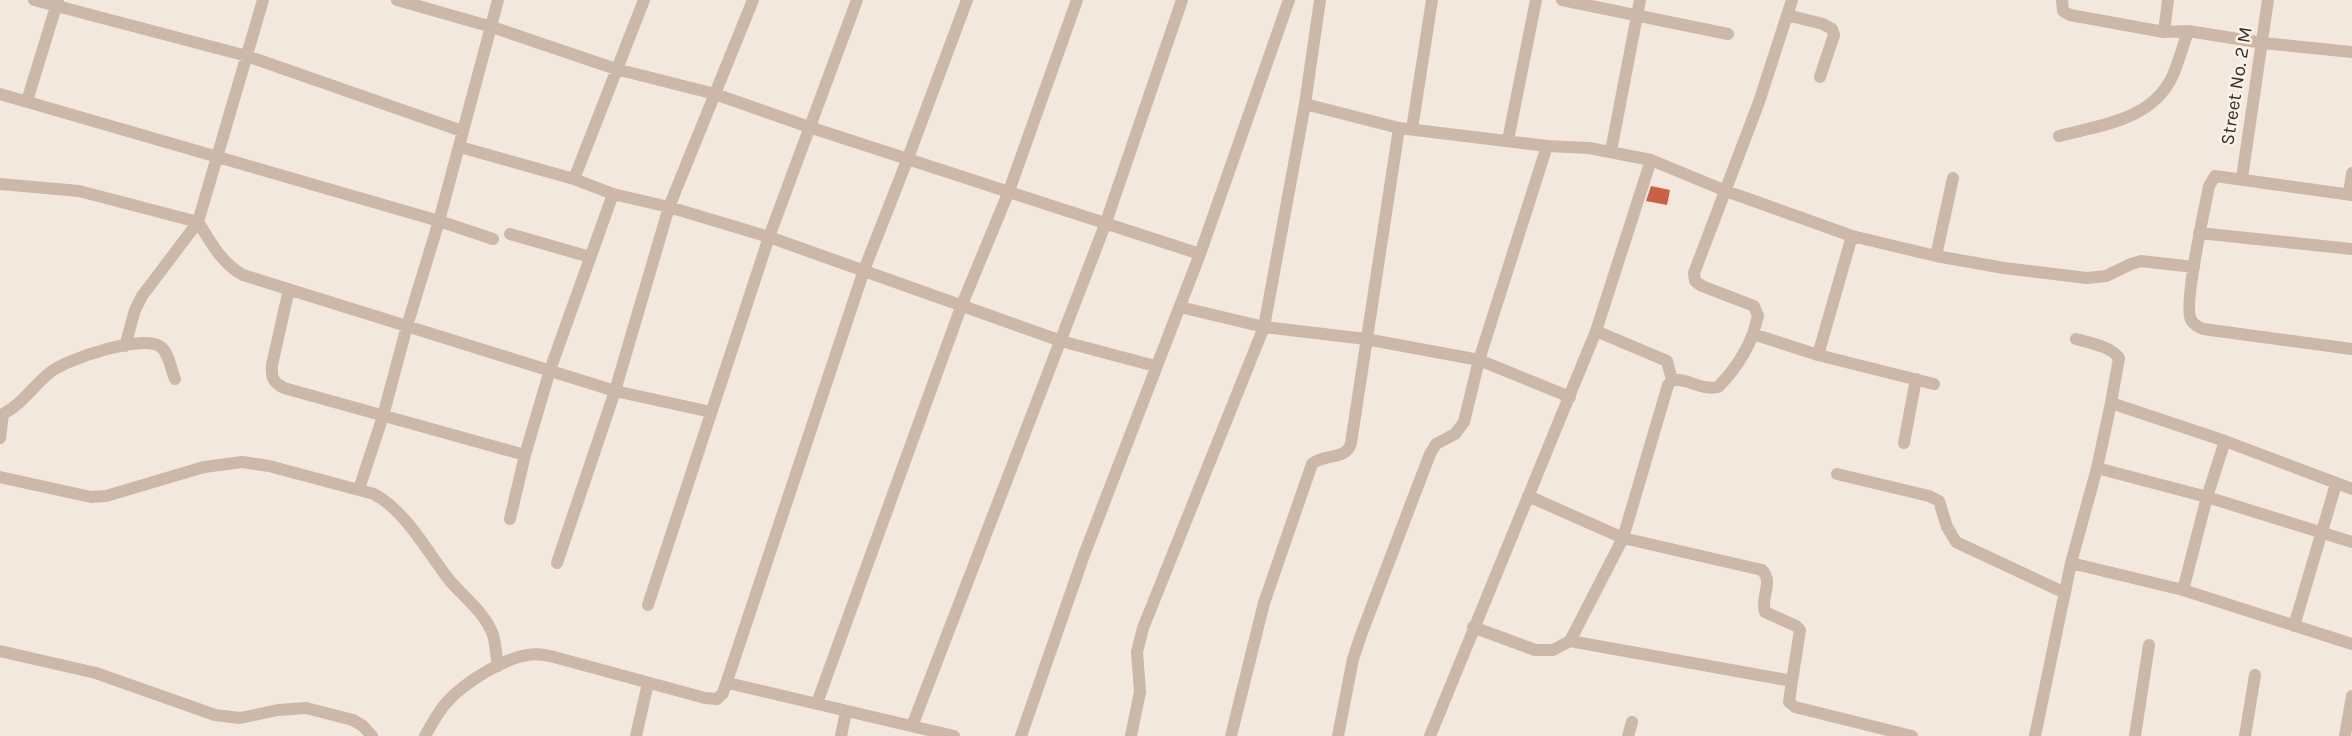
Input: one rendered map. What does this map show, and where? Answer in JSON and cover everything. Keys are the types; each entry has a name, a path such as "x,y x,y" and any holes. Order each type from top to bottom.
{"street":[{"path":"34,0 57,3 247,56 462,132"},
{"path":"125,346 135,310 142,296 198,222 263,0"},
{"path":"398,0 492,28 616,69 715,94 1106,225 1200,254"},
{"path":"359,489 384,416 407,326 460,147 462,132 492,28 498,0"},
{"path":"574,179 644,0"},
{"path":"557,563 615,391 669,207 753,0"},
{"path":"648,605 769,237 857,0"},
{"path":"424,736 448,701 463,687 498,666 526,655 541,654 705,698 717,699 724,693 864,270 967,0"},
{"path":"817,703 961,307 1009,191 1077,0"},
{"path":"912,726 1106,225 1182,0"},
{"path":"1021,736 1084,554 1155,366 1200,254 1289,0"},
{"path":"1131,736 1140,692 1137,652 1143,628 1264,327 1305,104 1320,0"},
{"path":"1231,736 1264,603 1312,464 1319,458 1343,456 1349,450 1366,339 1405,129 1432,0"},
{"path":"1508,140 1536,0"},
{"path":"1562,0 1728,34"},
{"path":"1611,152 1640,0"},
{"path":"1672,380 1703,388 1718,387 1732,372 1748,348 1753,334 1758,316 1754,306 1702,286 1695,280 1694,273 1759,102 1792,0"},
{"path":"2062,0 2063,12 2070,15 2164,32 2188,31 2263,43 2352,52"},
{"path":"2164,32 2168,0"},
{"name":"Street No. 2 M","path":"2242,178 2268,0"},
{"path":"27,101 57,3"},
{"path":"1786,15 1823,24 1832,29 1834,35 1820,77"},
{"path":"2059,136 2120,120 2150,105 2163,92 2173,76 2188,31"},
{"path":"0,94 439,221 493,240"},
{"path":"1305,104 1405,129 1547,146 1589,148 1651,160 1726,191 1852,236 1936,256 2004,268 2087,278 2106,276 2141,261 2194,267"},
{"path":"1338,736 1353,659 1432,448 1441,440 1455,434 1464,422 1479,360 1547,146"},
{"path":"460,147 574,179 613,194 669,207 769,237 864,270 961,307 1062,341 1155,366"},
{"path":"1430,736 1473,627 1596,331 1651,160"},
{"path":"2352,173 2351,194 2242,178 2215,176 2211,180 2200,233 2189,309 2190,319 2196,326 2203,329 2352,349"},
{"path":"1936,256 1953,178"},
{"path":"0,184 79,191 198,222 223,260 233,270 243,275 615,391 710,412"},
{"path":"510,519 525,455 550,370 613,194"},
{"path":"2200,233 2352,249"},
{"path":"510,234 590,257"},
{"path":"1818,355 1852,236"},
{"path":"289,290 272,365 271,376 275,384 525,455"},
{"path":"1180,307 1264,327 1366,339 1479,360 1570,397"},
{"path":"1473,627 1535,650 1553,650 1570,641 1623,538 1668,386 1672,380 1667,361 1596,331"},
{"path":"1753,334 1818,355 1934,384"},
{"path":"2035,736 2071,563 2097,468 2119,358 2108,349 2076,339"},
{"path":"0,438 2,414 16,407 49,373 60,365 86,354 147,343 161,347 166,353 175,379"},
{"path":"1904,443 1916,379"},
{"path":"2111,403 2225,441 2352,489"},
{"path":"2183,590 2207,497 2225,441"},
{"path":"0,477 91,497 106,496 204,466 242,462 255,463 359,489 386,500 397,511 450,580 484,618 493,635 498,666"},
{"path":"2097,468 2207,497 2352,542"},
{"path":"1837,474 1929,496 1939,501 1947,527 1956,542 2065,593"},
{"path":"2294,626 2336,484"},
{"path":"1528,496 1623,538 1762,570 1766,574 1767,581 1764,612 1796,626 1800,630 1789,702 1795,707 1912,736"},
{"path":"2071,563 2183,590 2352,644"},
{"path":"1570,641 1792,681"},
{"path":"2135,736 2148,645"},
{"path":"0,651 96,673 215,715 240,718 278,710 306,708 353,720 363,726 372,736"},
{"path":"2245,736 2255,675"},
{"path":"636,736 648,683"},
{"path":"728,683 954,736"},
{"path":"2345,736 2352,696"},
{"path":"841,736 846,712"},
{"path":"1628,736 1632,722"}],"building":[{"path":"1651,186 1670,190 1667,205 1646,201"}]}
